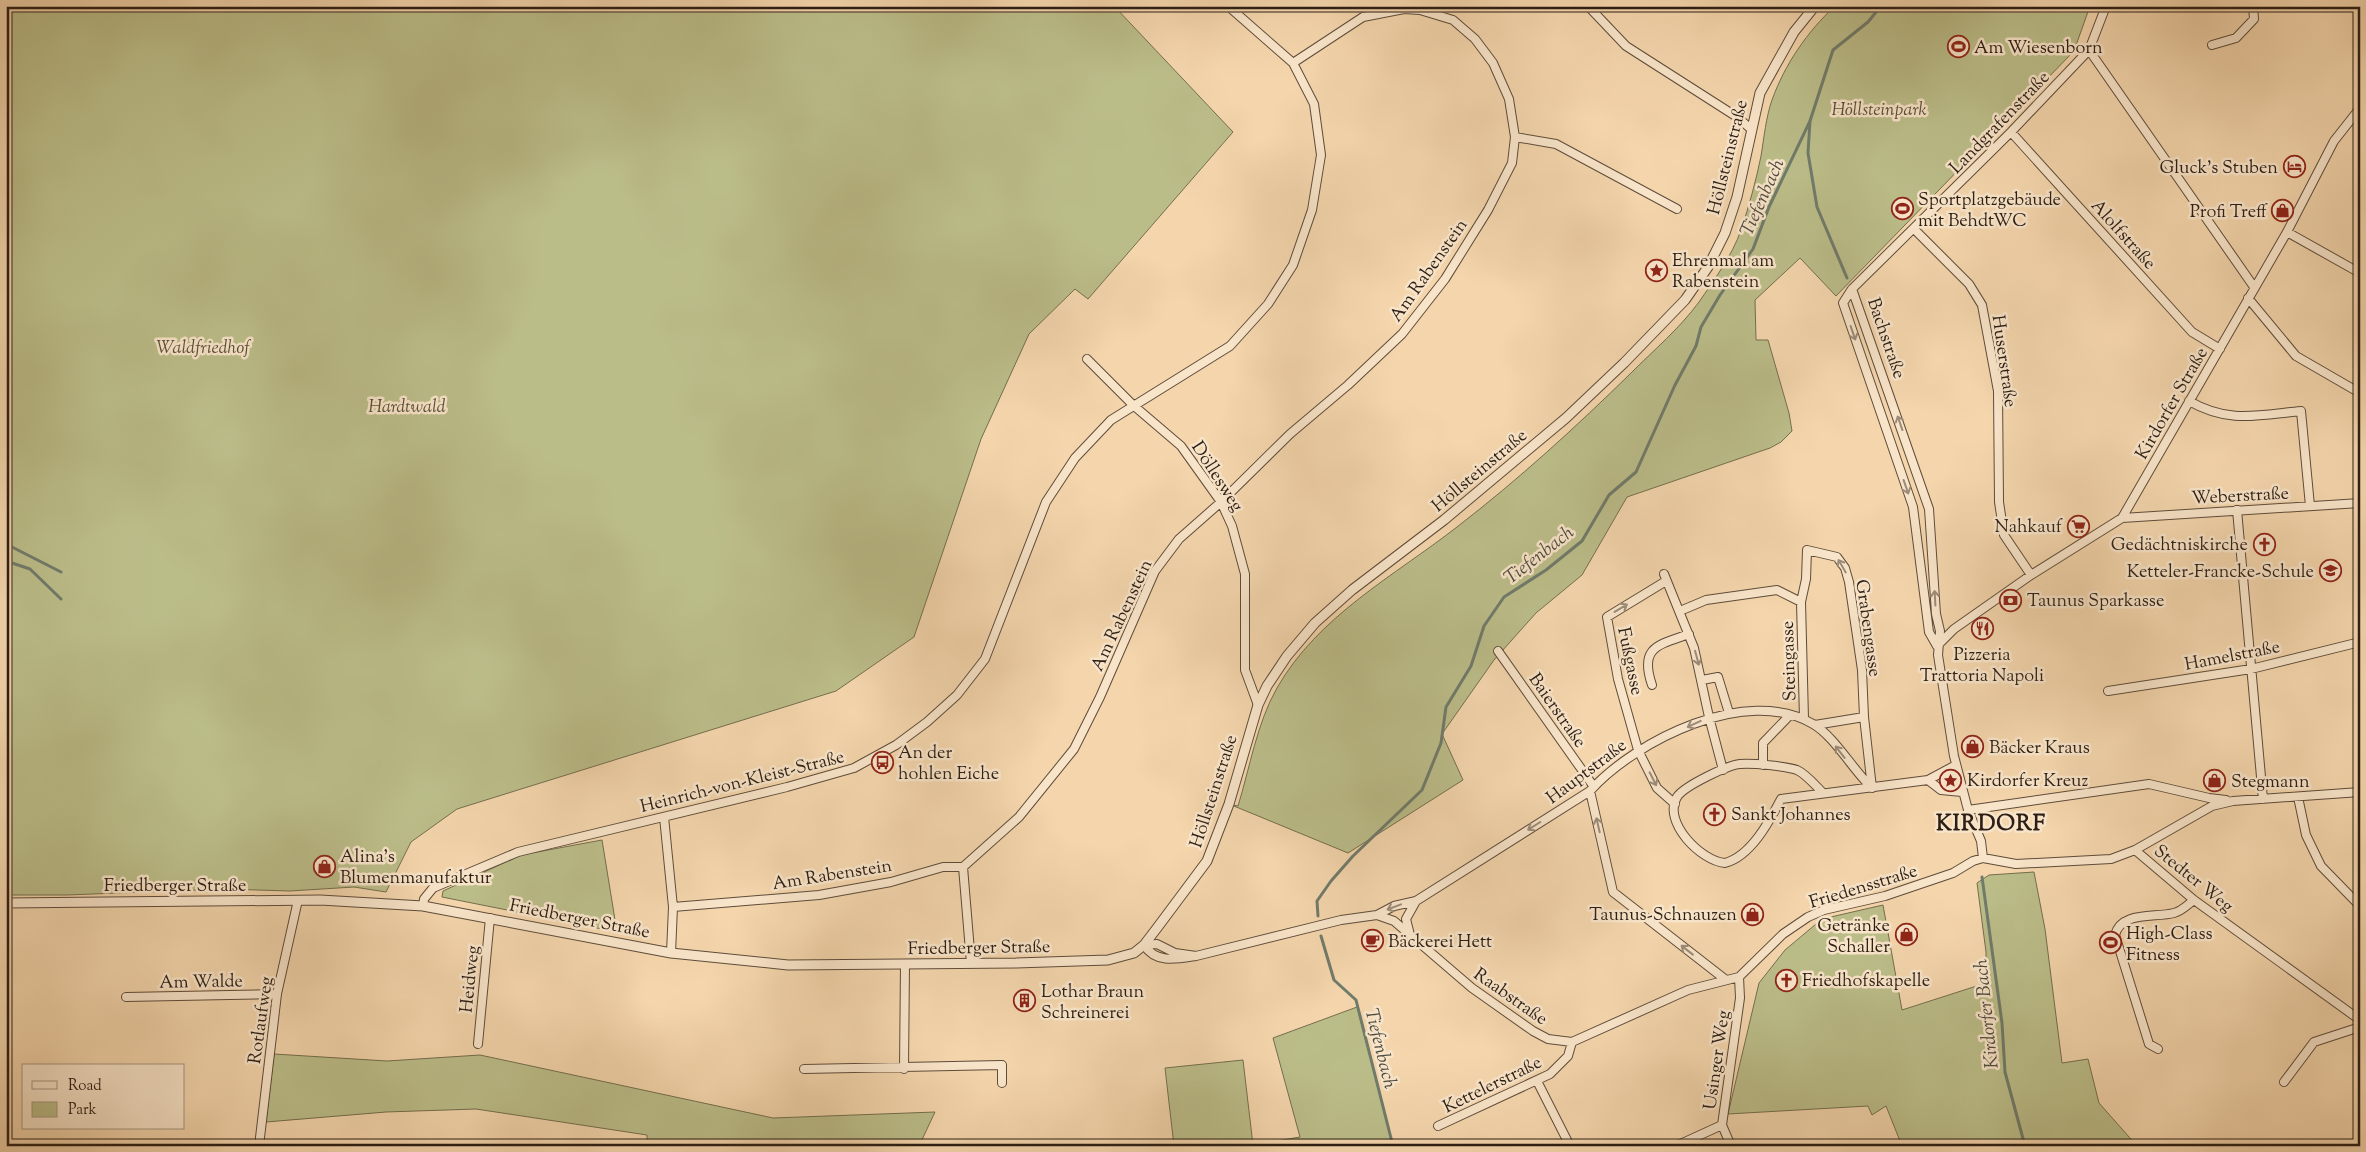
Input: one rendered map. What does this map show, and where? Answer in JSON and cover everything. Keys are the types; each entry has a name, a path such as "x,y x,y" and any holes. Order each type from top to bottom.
{"street":[{"name":"Heinrich-von-Kleist-Straße","path":"423,906 424,899 433,888 518,852 787,787 854,768 896,745 927,722 957,695 985,658 1051,495 1075,458 1111,420 1132,405 1230,346 1268,304 1293,266 1312,210 1321,155 1314,104 1293,64 1228,6"},
{"path":"1588,6 1626,46 1751,129"},
{"name":"Höllsteinstraße","path":"1144,945 1207,861 1229,804 1258,705 1267,686 1287,656 1315,623 1352,590 1444,520 1566,418 1686,300 1708,267 1725,233 1737,197 1760,93 1794,32 1815,6"},
{"name":"Landgrafenstraße","path":"1852,289 2011,132 2089,50 2106,6"},
{"path":"2212,45 2236,38 2254,19 2253,6"},
{"name":"Am Rabenstein","path":"673,907 820,895 891,882 942,868 963,867 1019,817 1074,749 1155,571 1178,539 1221,502 1290,434 1348,385 1402,334 1445,279 1488,210 1512,163 1515,137 1509,99 1493,63 1474,39 1453,20 1420,10 1404,9 1363,17 1293,64"},
{"path":"2089,50 2254,287"},
{"name":"Kirdorfer Straße","path":"1937,646 1954,629 2031,574 2122,518 2287,232 2334,141 2360,108"},
{"name":"Alolfstraße","path":"2011,132 2188,328 2220,349"},
{"path":"1515,137 1556,144 1677,209"},
{"name":"Huserstraße","path":"1914,229 1968,284 1982,305 1998,391 1999,502 2004,535 2031,574"},
{"path":"2287,232 2360,273"},
{"name":"Bachstraße","path":"1937,646 1929,632 1913,508 1843,303 1852,289 1858,298 1929,509 1936,614 1940,631 1937,646 1956,765 1962,792 1981,841 1983,858"},
{"path":"2248,298 2296,356 2360,393"},
{"name":"Döllesweg","path":"1087,359 1132,405 1181,446 1221,502 1232,526 1245,574 1245,670 1258,705"},
{"path":"2189,401 2208,412 2233,417 2301,410 2310,506"},
{"name":"Weberstraße","path":"2122,518 2360,502"},
{"path":"2237,510 2263,799"},
{"name":"Grabengasse","path":"1801,602 1806,579 1807,550 1837,557 1845,568 1849,582 1862,670 1864,717 1872,788"},
{"name":"Fußgasse","path":"1638,750 1618,679 1607,617 1665,577 1680,610"},
{"path":"1723,770 1708,717 1702,680 1680,610 1706,600 1777,590 1801,602"},
{"name":"Steingasse","path":"1801,602 1804,719"},
{"path":"1652,685 1647,672 1648,654 1652,649 1689,634"},
{"name":"Hamelstraße","path":"2108,691 2251,669 2360,642"},
{"name":"Baierstraße","path":"1498,651 1592,789"},
{"path":"1702,680 1718,677 1729,713"},
{"name":"Hauptstraße","path":"1377,915 1394,906 1416,901 1592,789 1613,768 1638,750 1708,717 1729,713 1771,712 1804,719 1816,725 1827,735 1857,774 1872,788"},
{"path":"1763,765 1762,743 1789,716"},
{"path":"1816,725 1864,717"},
{"path":"1638,750 1657,788 1675,804"},
{"path":"1823,793 1798,770 1739,764 1694,783 1682,792 1675,804 1676,818 1680,830 1692,846 1713,861 1724,863 1742,854 1772,816 1781,799 1928,780 1956,765"},
{"path":"1928,780 1941,790 1962,792"},
{"path":"1968,810 2150,784 2209,798 2233,801"},
{"path":"1592,789 1613,892 1726,980"},
{"path":"2135,850 2212,806 2233,801 2360,792"},
{"path":"2298,797 2306,835 2321,866 2360,906"},
{"path":"664,816 673,907 673,943 671,952"},
{"name":"Stedter Weg","path":"1983,858 2016,864 2111,859 2135,850 2194,900 2359,1021 2314,1042 2284,1082"},
{"name":"Friedensstraße","path":"1739,978 1783,934 1796,924 1824,910 1884,896 1953,872 1973,861 1983,858"},
{"path":"963,867 971,963"},
{"name":"Rotlaufweg","path":"259,1146 277,994 298,900"},
{"name":"Friedberger Straße","path":"6,902 334,900 423,906 671,952 788,965 1108,960 1134,953 1144,945"},
{"path":"2158,1049 2149,1044 2114,935 2117,926 2124,920 2174,913 2183,909 2194,900"},
{"path":"1410,935 1406,919 1416,901"},
{"path":"1144,945 1157,944 1175,953 1196,956 1341,920 1377,915"},
{"name":"Raabstraße","path":"1377,915 1394,921 1472,988 1533,1031 1548,1039 1572,1042"},
{"name":"Heidweg","path":"478,1044 490,918"},
{"path":"904,1068 905,964"},
{"path":"1572,1042 1688,990 1739,978"},
{"name":"Usinger Weg","path":"1731,1146 1722,1125 1740,998 1739,978"},
{"name":"Am Walde","path":"126,997 277,994"},
{"name":"Kettelerstraße","path":"1438,1126 1550,1074 1568,1056 1572,1042"},
{"path":"804,1069 1002,1065 1002,1083"},
{"path":"1538,1081 1570,1146"},
{"path":"1676,1146 1722,1125"}],"green space":[{"name":"Hardtwald","path":"6,6 1114,6 1233,132 1088,299 1075,289 1029,334 981,439 914,637 836,691 457,809 411,842 386,892 354,887 290,891 223,889 67,895 6,895"},
{"name":"Höllsteinpark","path":"1835,6 2090,6 2074,51 1836,296 1800,258 1755,300 1756,340 1768,340 1789,413 1792,431 1781,442 1770,448 1627,497 1582,575 1536,613 1494,660 1442,734 1463,780 1348,853 1229,804 1238,806 1259,730 1277,688 1294,662 1314,639 1335,618 1383,580 1480,509 1547,452 1658,347 1699,302 1728,258 1741,230 1757,175 1768,113 1777,87 1798,49"},
{"path":"602,840 617,932 442,897 443,891 521,855"},
{"path":"2034,872 2045,929 2062,1063 2088,1059 2099,1103 2137,1146 1902,1146 1886,1106 1872,1115 1868,1106 1728,1114 1759,983 1785,950 1822,919 1883,905 1902,1010 1986,983 1986,952 1977,883 1989,875"},
{"path":"1357,1007 1393,1146 1174,1146 1165,1068 1243,1060 1253,1145 1300,1137 1273,1038"},
{"path":"274,1054 387,1061 480,1055 773,1118 935,1112 919,1146 647,1146 647,1135 476,1109 386,1112 266,1122"}],"waterway":[{"name":"Kirdorfer Bach","path":"1847,278 1817,207 1808,153 1810,121 1833,50 1868,22 1881,6"},
{"name":"Tiefenbach","path":"1318,916 1317,901 1331,881 1353,856 1422,790 1441,743 1446,707 1471,666 1484,626 1504,597 1546,570 1582,541 1609,495 1636,472 1675,385 1696,346 1701,327 1720,295 1753,249 1769,207 1810,121"},
{"path":"10,546 61,572"},
{"path":"6,561 30,569 61,599"},
{"name":"Kirdorfer Bach","path":"1982,877 2002,1023 2005,1072 2025,1146"},
{"name":"Tiefenbach","path":"1321,936 1334,980 1356,1000 1393,1146"}],"place":[{"name":"Am Wiesenborn","path":"1958,47"},
{"name":"Gluck's Stuben","path":"2294,167"},
{"name":"Sportplatzgebäude mit BehdtWC","path":"1902,209"},
{"name":"Profi Treff","path":"2283,211"},
{"name":"Ehrenmal am Rabenstein","path":"1656,270"},
{"name":"Nahkauf","path":"2078,526"},
{"name":"Gedächtniskirche","path":"2264,544"},
{"name":"Ketteler-Francke-Schule","path":"2330,571"},
{"name":"Taunus Sparkasse","path":"2011,600"},
{"name":"Pizzeria Trattoria Napoli","path":"1982,629"},
{"name":"Bäcker Kraus","path":"1973,747"},
{"name":"An der hohlen Eiche","path":"882,762"},
{"name":"Kirdorfer Kreuz","path":"1951,780"},
{"name":"Stegmann","path":"2215,781"},
{"name":"Sankt Johannes","path":"1715,814"},
{"name":"Alina's Blumenmanufaktur","path":"324,866"},
{"name":"Taunus-Schnauzen","path":"1753,914"},
{"name":"Getränke Schaller","path":"1906,935"},
{"name":"Bäckerei Hett","path":"1372,941"},
{"name":"High-Class Fitness","path":"2110,943"},
{"name":"Friedhofskapelle","path":"1786,980"},
{"name":"Lothar Braun Schreinerei","path":"1025,1001"}],"district":[{"name":"KIRDORF","path":"1991,822"}],"park label":[{"name":"Waldfriedhof","path":"203,347"}]}
